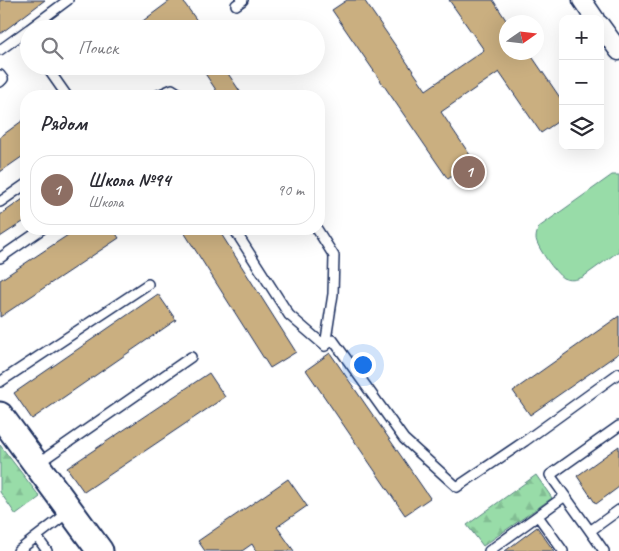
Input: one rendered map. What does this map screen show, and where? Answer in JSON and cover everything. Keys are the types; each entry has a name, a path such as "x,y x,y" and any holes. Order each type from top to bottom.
{"street":[{"path":"582,0 592,15"},
{"path":"604,30 619,51"},
{"path":"0,415 100,551"}],"lane":[{"path":"41,20 68,0"},
{"path":"0,50 20,36"},
{"path":"0,75 3,79 0,82"},
{"path":"52,75 63,90"},
{"path":"0,202 20,188"},
{"path":"0,258 33,235"},
{"path":"238,235 289,315 325,346"},
{"path":"321,235 334,256 333,294 325,346"},
{"path":"0,382 148,284"},
{"path":"325,346 333,340 404,439 456,487 525,441 619,374"},
{"path":"36,464 191,357"},
{"path":"600,549 590,531 550,475 619,426"},
{"path":"489,551 565,496"},
{"path":"590,531 619,510"},
{"path":"18,551 70,511"},
{"path":"538,516 563,551"},
{"path":"36,537 47,551"}],"green space":[{"path":"612,175 619,175 619,251 583,277 573,280 563,278 551,266 539,247 536,238 539,227"},
{"path":"0,445 40,497 16,515 0,492"},
{"path":"536,475 552,498 483,546 467,525"}],"building":[{"path":"0,0 45,0 0,34"},
{"path":"171,0 182,0 197,20 144,20"},
{"path":"347,0 364,0 426,90 484,50 449,0 493,0 503,15 499,15 499,60 534,60 559,96 559,121 541,133 499,72 441,112 474,161 448,179 332,10"},
{"path":"206,75 229,75 239,90 216,90"},
{"path":"20,122 20,158 0,172 0,137"},
{"path":"20,201 20,224 0,237 0,215"},
{"path":"68,235 117,235 119,238 0,317 0,280"},
{"path":"186,235 222,235 296,352 270,368"},
{"path":"158,294 176,320 32,419 14,393"},
{"path":"619,316 619,353 530,415 513,391"},
{"path":"330,353 430,498 405,515 306,370"},
{"path":"209,373 225,397 84,492 67,468"},
{"path":"619,446 619,487 596,504 577,476"},
{"path":"288,479 307,506 277,527 294,551 256,551 252,544 242,551 205,551 198,541"},
{"path":"537,527 554,551 505,551"}],"place":[{"name":"Школа №94","path":"469,172"}]}
